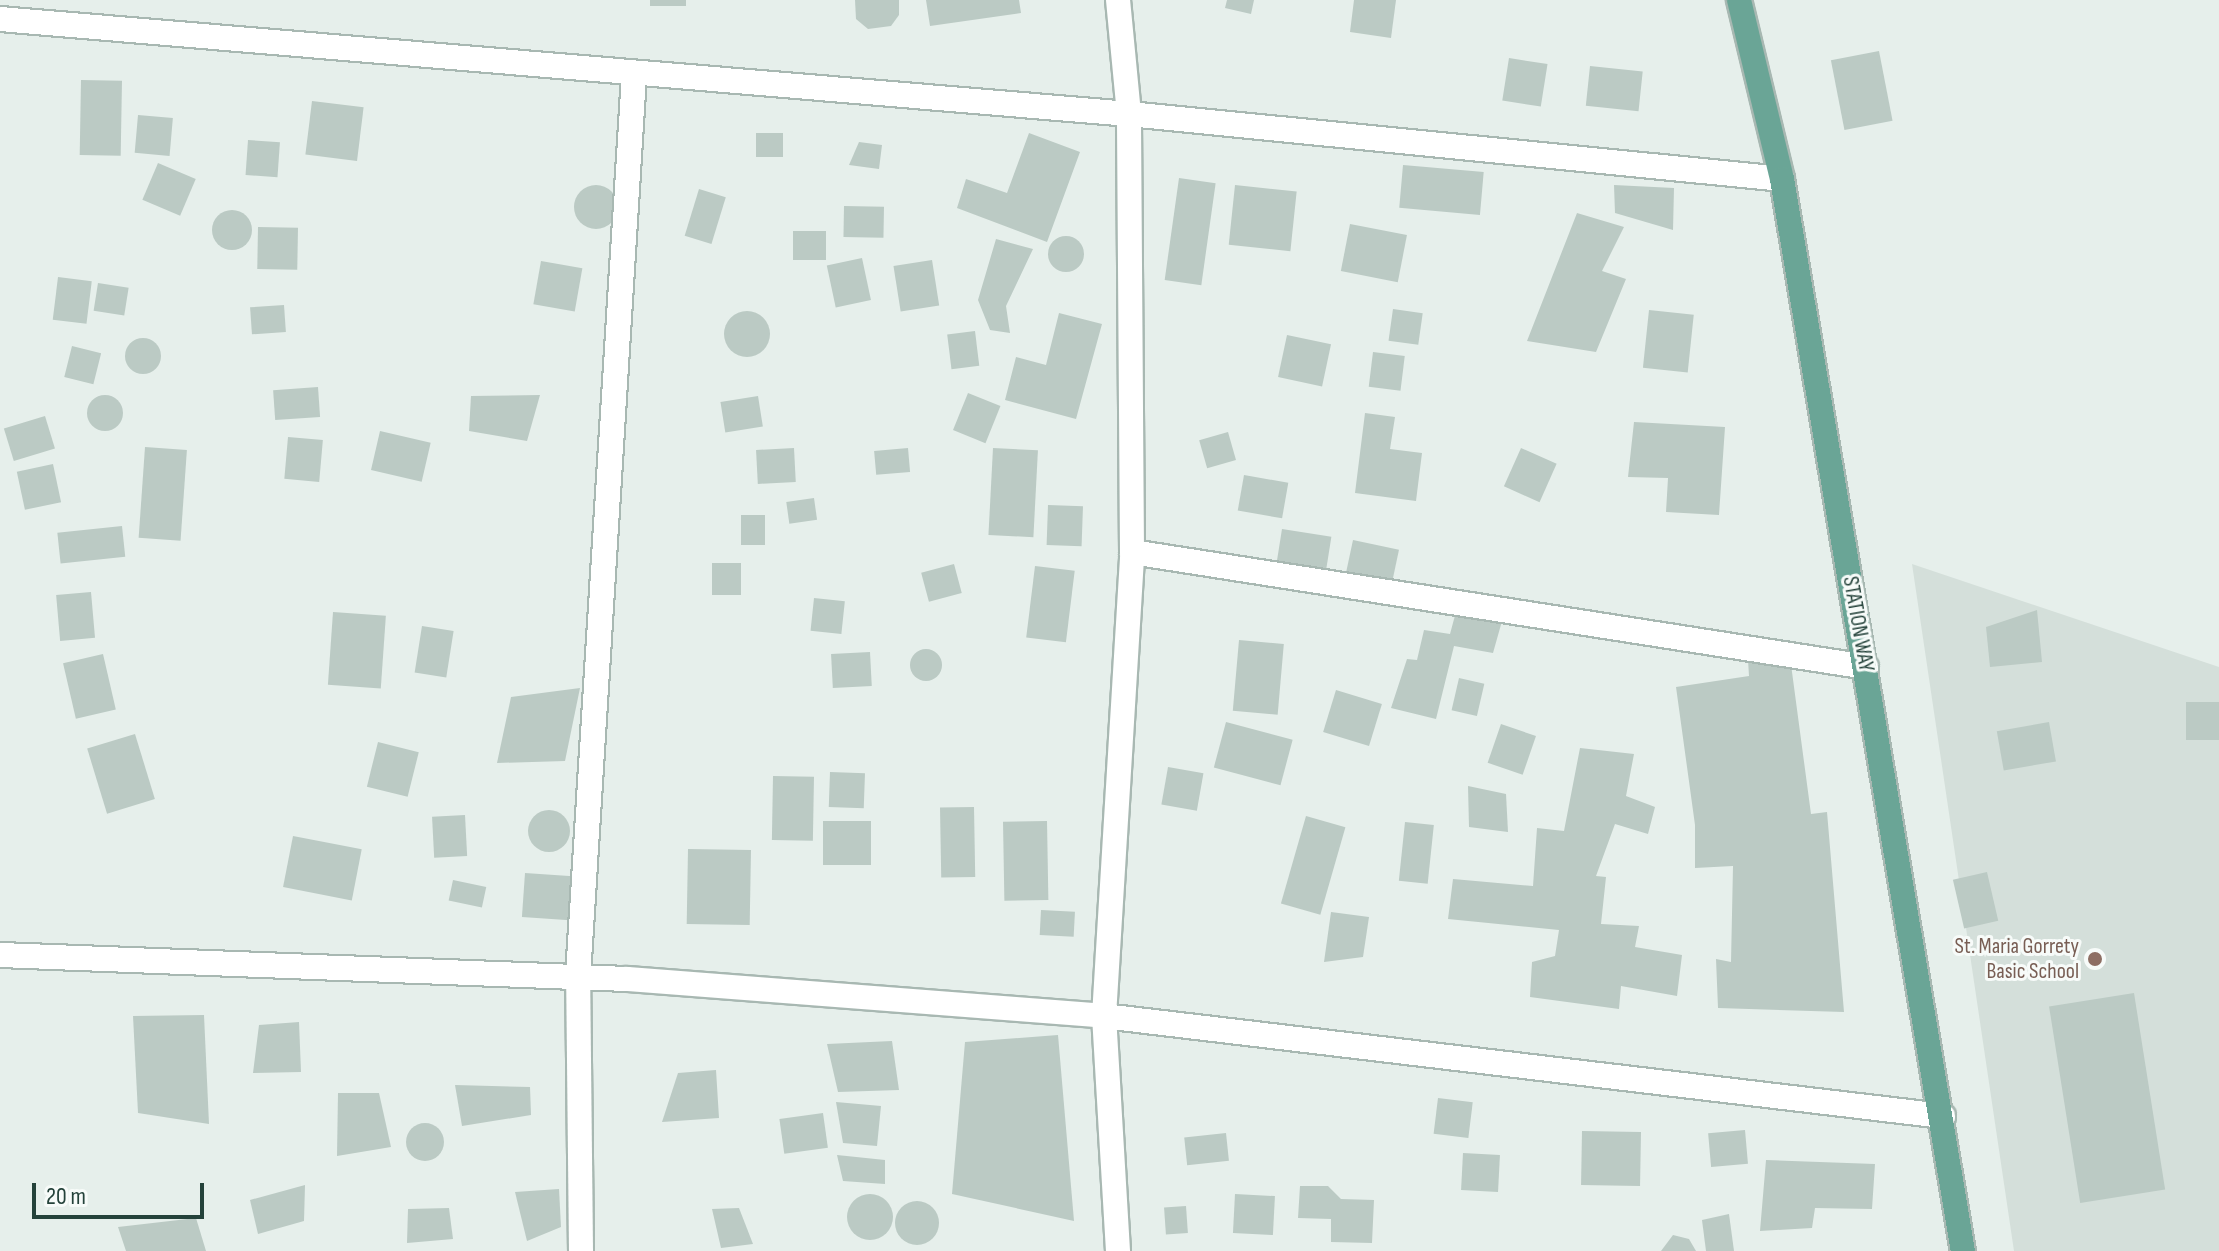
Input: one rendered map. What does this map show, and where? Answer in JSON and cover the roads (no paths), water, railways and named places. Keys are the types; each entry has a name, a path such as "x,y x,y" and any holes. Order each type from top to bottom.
{"main road":[{"name":"STATION WAY","path":"1739,0 1782,179 1943,1116 1963,1251"}],"street":[{"path":"1118,0 1129,114 1132,552 1104,1016 1118,1251"},
{"path":"0,19 634,76 1129,114 1782,179"},
{"path":"581,1251 578,976 634,76"},
{"path":"1132,552 1866,667"},
{"path":"0,955 578,976 1104,1016 1943,1116"}],"place":[{"name":"St. Maria Gorrety Basic School","path":"2095,959"}]}
